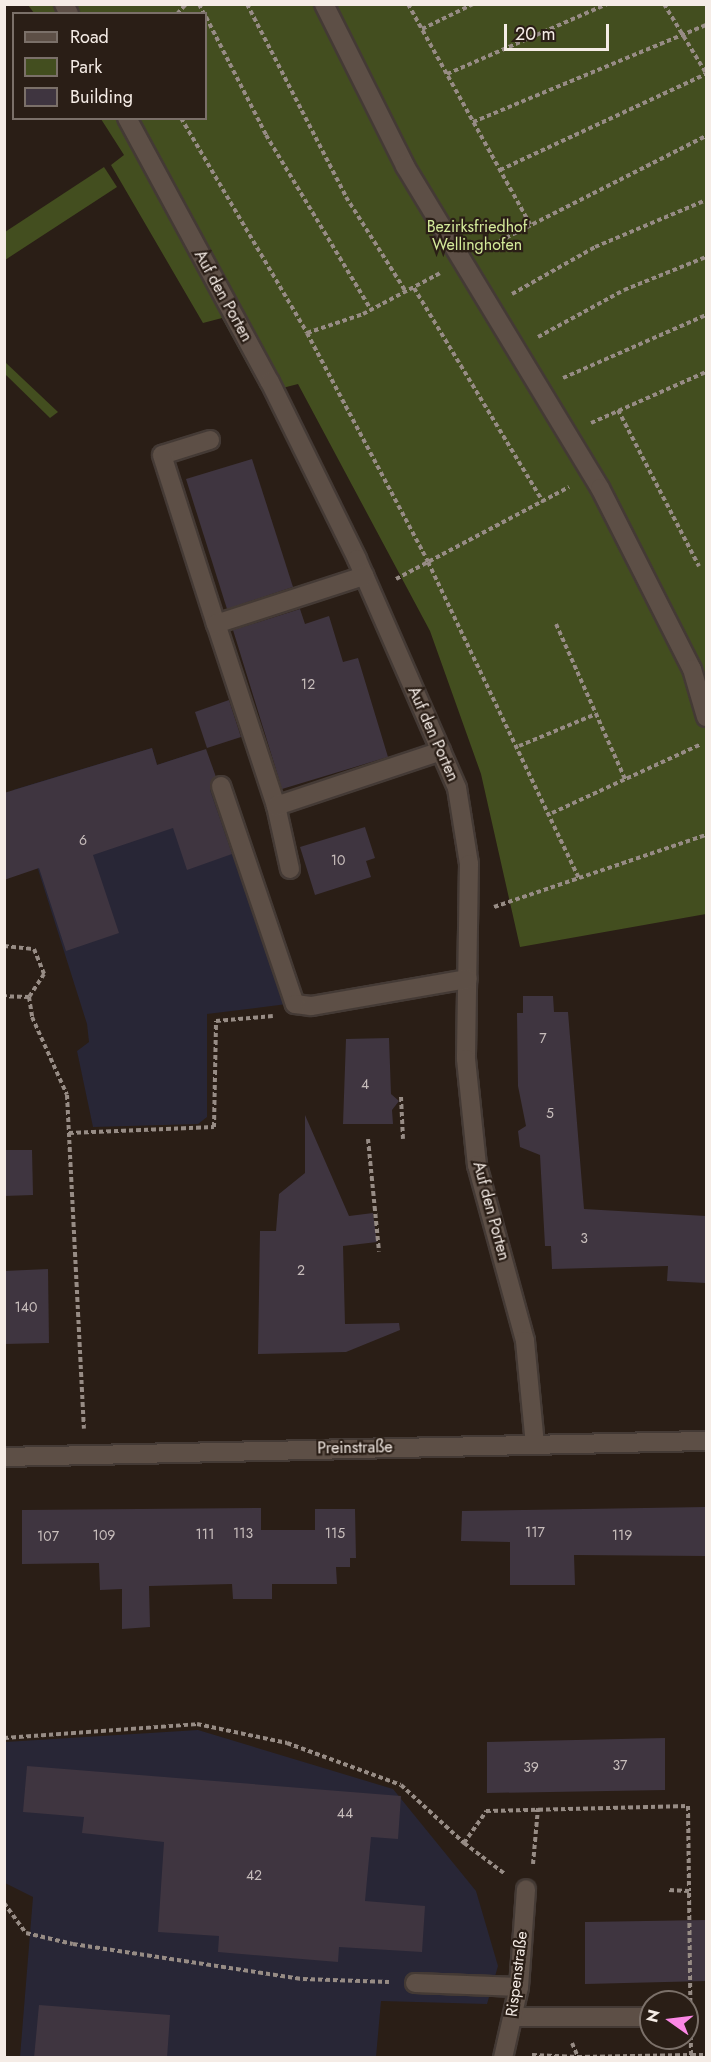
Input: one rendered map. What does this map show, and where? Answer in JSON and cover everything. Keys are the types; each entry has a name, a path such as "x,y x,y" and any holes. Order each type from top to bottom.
{"street":[{"path":"324,4 405,166 593,475 699,666 706,717"},
{"name":"Auf den Porten","path":"128,120 270,382 364,575 457,788 471,914 466,1059 477,1165 525,1341 535,1444"},
{"path":"210,440 162,455 276,806 290,869"},
{"path":"216,624 364,575"},
{"path":"276,806 441,751"},
{"path":"222,786 296,1004 311,1006 468,979"},
{"name":"Preinstraße","path":"4,1457 706,1441"},
{"name":"Rispenstraße","path":"504,2058 519,1987 526,1889"},
{"path":"415,1983 519,1987"},
{"path":"513,2017 639,2017"}],"path":[{"path":"247,4 346,197 406,292"},
{"path":"408,4 530,224"},
{"path":"422,29 473,4"},
{"path":"447,74 607,4"},
{"path":"500,171 706,74 664,4"},
{"path":"207,19 266,135 371,310"},
{"path":"473,122 681,31 706,25"},
{"path":"182,120 307,333 428,562 552,813 580,880"},
{"path":"307,333 371,310 530,224 706,136"},
{"path":"490,306 596,247 706,200"},
{"path":"516,349 624,290 706,257"},
{"path":"414,288 543,502"},
{"path":"540,388 706,315"},
{"path":"568,434 706,372"},
{"path":"618,410 699,566"},
{"path":"364,575 428,562 593,475"},
{"path":"556,624 625,779"},
{"path":"519,746 596,714"},
{"path":"552,813 706,741"},
{"path":"471,914 580,880 706,835"},
{"path":"4,946 26,945 41,956 42,984 29,997 4,996"},
{"path":"29,997 32,1017 67,1095 86,1454"},
{"path":"69,1133 214,1127 216,1021 296,1014 311,1006"},
{"path":"401,1097 403,1139"},
{"path":"368,1139 379,1251"},
{"path":"4,1738 197,1724 287,1743 401,1785 464,1843 526,1889 538,1847 538,1808"},
{"path":"464,1843 486,1811 688,1806 689,1891"},
{"path":"4,1903 26,1933 73,1944 303,1979 415,1983"},
{"path":"523,2055 578,2058"},
{"path":"691,2055 706,2055"}],"shaded area":[{"path":"152,748 157,765 200,751 205,768 212,766 287,1004 207,1014 207,1117 198,1124 93,1127 77,1051 89,1042 87,1024 13,790"},
{"path":"198,1730 393,1789 476,1891 498,1966 487,2004 381,2001 376,2057 20,2057 33,1897 5,1883 5,1742"}],"green space":[{"name":"Bezirksfriedhof Wellinghofen","path":"28,5 706,5 706,914 520,947 481,774 430,631 298,384 263,393 222,318 203,323 111,165 124,155 102,120 207,120 207,12 33,12"},
{"path":"104,167 117,187 5,260 5,232"},
{"path":"4,362 58,412 50,418 5,374"}],"building":[{"path":"252,459 293,587 227,609 186,479"},
{"path":"300,609 305,624 329,616 343,662 358,658 388,757 282,789 233,630"},
{"path":"229,700 241,737 207,748 195,712"},
{"path":"152,748 157,765 206,749 216,777 210,790 232,854 187,870 173,828 93,855 119,933 66,951 39,868 4,880 4,793"},
{"path":"365,827 375,858 366,861 371,877 315,895 300,847"},
{"path":"523,996 553,996 554,1012 568,1012 584,1209 706,1216 706,1283 667,1281 668,1266 552,1269 551,1246 545,1246 540,1155 520,1147 518,1131 526,1126 518,1086 517,1013 523,1013"},
{"path":"389,1038 391,1094 399,1101 392,1110 393,1124 343,1124 346,1039"},
{"path":"305,1115 349,1216 373,1213 377,1242 343,1246 345,1324 399,1323 400,1330 346,1352 258,1354 260,1231 276,1231 279,1194 305,1173"},
{"path":"4,1150 32,1150 33,1195 4,1196"},
{"path":"48,1269 49,1343 4,1344 4,1271"},
{"path":"706,1507 706,1556 574,1555 575,1585 510,1585 510,1542 461,1541 462,1511"},
{"path":"261,1508 261,1530 315,1530 315,1509 355,1509 356,1558 350,1558 350,1567 336,1567 337,1584 272,1584 272,1599 233,1599 232,1584 149,1586 150,1627 122,1629 122,1589 100,1590 99,1563 22,1564 22,1510"},
{"path":"665,1738 665,1790 487,1793 487,1742"},
{"path":"27,1766 401,1796 398,1839 371,1837 365,1901 425,1906 422,1952 339,1947 338,1962 218,1952 219,1936 158,1932 164,1842 82,1833 84,1817 23,1812"},
{"path":"706,1920 706,1981 585,1984 585,1922"},
{"path":"39,2005 170,2015 167,2058 34,2058"}]}
